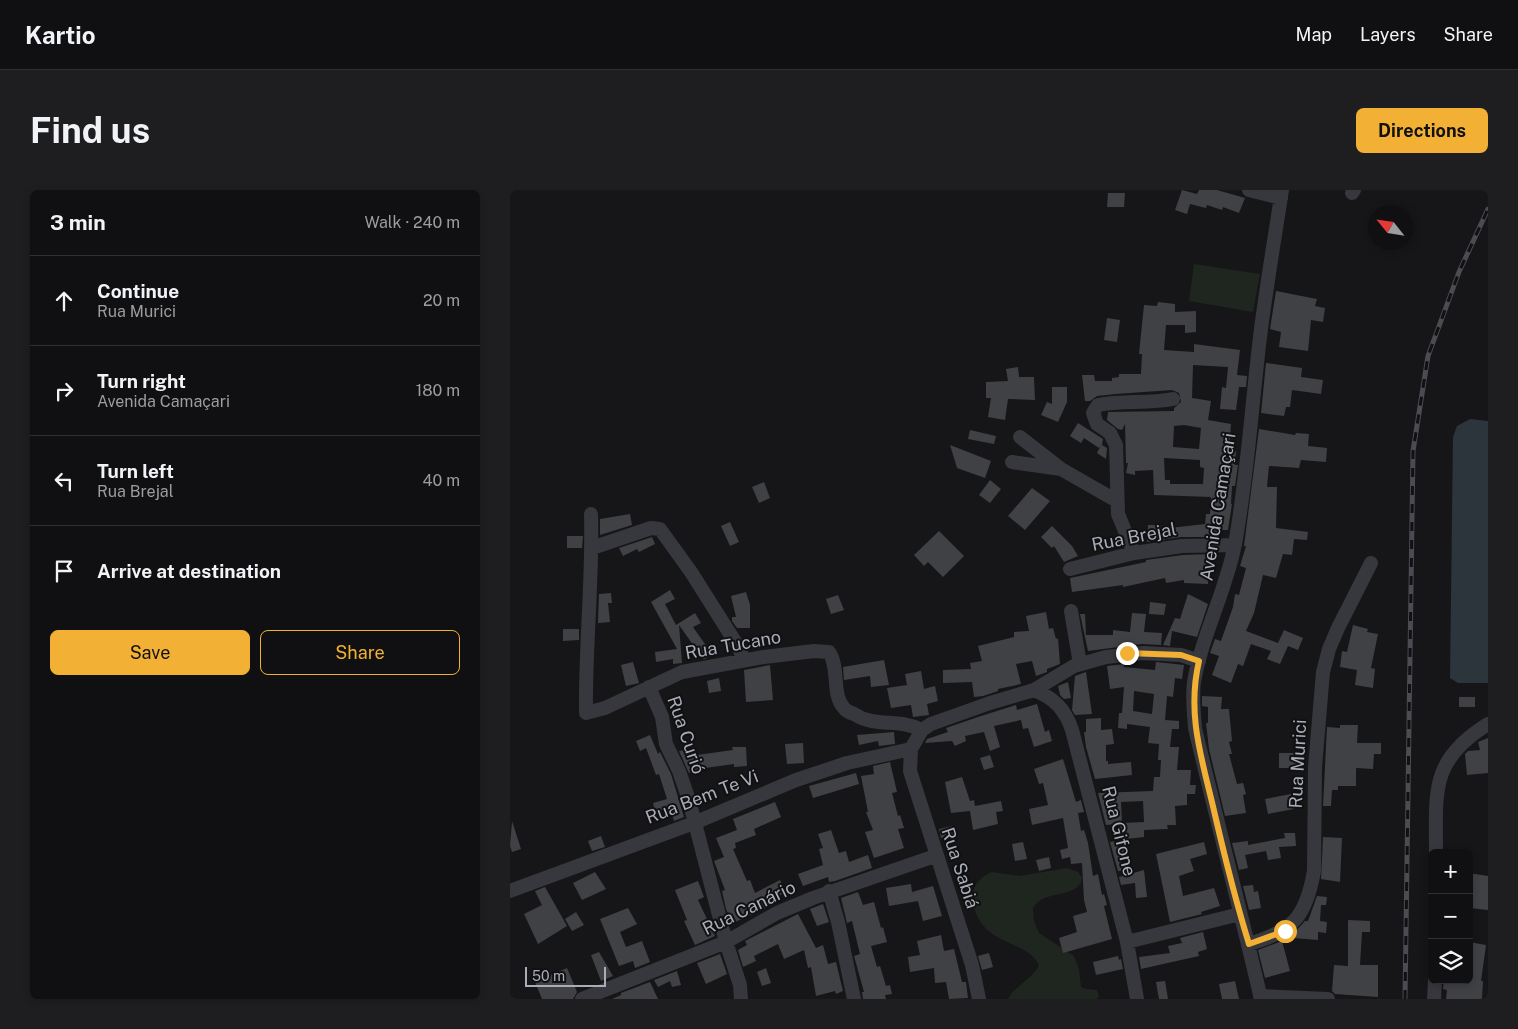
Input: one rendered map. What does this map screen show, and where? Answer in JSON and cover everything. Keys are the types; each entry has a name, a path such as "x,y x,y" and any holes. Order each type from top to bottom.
{"street":[{"path":"1249,190 1282,194"},
{"name":"Avenida Camaçari","path":"1260,997 1249,944 1195,728 1194,683 1199,661 1224,589 1235,545 1245,478 1261,327 1282,194"},
{"path":"1134,553 1121,526 1117,501 1116,445 1110,433 1095,421 1095,408 1106,403 1140,403 1173,399"},
{"path":"1020,437 1061,469 1117,501"},
{"path":"1012,462 1061,469"},
{"path":"591,514 592,548 651,528 660,529 691,572 739,648 744,660"},
{"name":"Rua Brejal","path":"1070,569 1134,553 1196,544 1235,545"},
{"name":"Rua Tucano","path":"592,548 587,613 586,713 605,708 682,672 744,660 814,651 830,652 833,658 838,694 844,708 866,721 907,724 922,730"},
{"name":"Rua Murici","path":"1249,944 1285,931 1297,917 1311,888 1314,872 1315,767 1323,672 1329,649 1338,628 1370,563"},
{"path":"1071,611 1080,664"},
{"path":"911,750 922,730 931,724 1034,690 1058,674 1080,664 1120,654 1143,652 1181,655 1199,661"},
{"name":"Rua Curió","path":"649,687 662,717 666,744 679,770 726,942 740,985 741,999"},
{"name":"Rua Gifone","path":"1034,690 1053,699 1067,716 1072,730 1127,942 1137,999"},
{"path":"1436,849 1436,802 1438,785 1445,764 1462,742 1488,724"},
{"name":"Rua Bem Te Vi","path":"510,891 694,823 796,780 847,763 911,750"},
{"name":"Rua Sabiá","path":"911,750 910,771 935,856 972,965 979,999"},
{"name":"Rua Canário","path":"582,999 726,942 776,913 829,891 935,856"},
{"path":"829,891 838,922 854,999"},
{"path":"1127,942 1240,914"},
{"path":"1434,999 1435,984"},
{"path":"1260,997 1328,999"}],"shaded area":[{"path":"1194,264 1260,274 1253,312 1189,301"},
{"path":"1470,419 1488,421 1488,683 1458,683 1450,678 1453,437 1457,426"},
{"path":"1067,868 1078,872 1082,877 1081,883 1070,891 1049,896 1037,902 1033,908 1034,921 1039,933 1074,956 1079,969 1081,987 1097,990 1099,996 1097,999 1008,999 1039,966 1034,957 992,934 983,925 976,913 973,897 974,888 981,878 992,872 1019,876"}],"building":[{"path":"1182,190 1197,194 1199,190 1217,190 1245,198 1239,213 1223,207 1222,210 1207,205 1206,208 1190,204 1187,214 1175,210"},
{"path":"1108,193 1125,193 1124,207 1107,207"},
{"path":"1276,291 1317,299 1315,306 1325,308 1323,322 1311,320 1308,351 1279,347 1281,332 1270,329"},
{"path":"1158,302 1175,304 1175,312 1196,311 1196,332 1185,333 1185,325 1166,325 1164,350 1194,352 1194,344 1240,350 1237,375 1247,376 1246,387 1239,387 1236,410 1220,409 1222,387 1226,388 1228,367 1193,365 1192,398 1211,401 1208,420 1231,424 1229,450 1236,451 1235,465 1238,465 1235,486 1232,486 1232,504 1228,530 1219,530 1219,537 1181,537 1147,542 1148,525 1161,525 1161,529 1205,524 1206,514 1210,514 1211,497 1154,495 1153,470 1135,471 1135,475 1126,473 1128,463 1126,463 1125,424 1122,430 1107,420 1108,412 1174,411 1174,408 1181,402 1179,393 1172,390 1116,394 1097,396 1090,401 1085,401 1082,375 1094,375 1095,381 1112,381 1112,378 1119,377 1119,374 1141,374 1142,354 1139,354 1144,305 1157,306","holes":["1184,425 1201,428 1199,449 1173,447 1174,426","1164,458 1200,460 1200,467 1204,468 1203,484 1170,484 1170,480 1165,480"]},
{"path":"1107,318 1120,320 1117,342 1104,340"},
{"path":"1266,363 1302,368 1301,377 1323,380 1321,394 1292,390 1290,407 1286,407 1284,416 1261,413"},
{"path":"1018,367 1019,377 1034,377 1035,400 1008,399 1005,420 988,417 991,398 986,398 986,382 1008,381 1006,369"},
{"path":"1052,387 1067,387 1067,402 1058,422 1041,415 1047,402 1052,404"},
{"path":"1078,423 1103,439 1102,445 1107,448 1106,459 1097,453 1101,445 1099,448 1084,438 1081,443 1070,436"},
{"path":"1259,429 1295,435 1296,433 1309,434 1308,446 1327,448 1326,462 1301,460 1299,468 1269,466 1267,487 1277,487 1276,528 1308,532 1307,540 1294,539 1292,555 1283,554 1276,578 1263,575 1254,613 1246,631 1278,643 1284,630 1303,638 1298,650 1288,646 1280,664 1267,659 1271,651 1251,644 1243,666 1238,664 1231,683 1212,675 1219,656 1210,653 1215,639 1221,641 1233,607 1235,594 1239,595 1246,568 1240,566 1246,546 1244,546"},
{"path":"970,430 996,436 994,444 968,439"},
{"path":"950,445 991,461 985,478 957,468"},
{"path":"990,480 1001,489 990,503 979,495"},
{"path":"764,482 770,498 759,503 752,487"},
{"path":"1032,488 1050,501 1025,530 1008,516"},
{"path":"630,514 632,525 600,535 600,519"},
{"path":"730,522 739,542 730,546 721,526"},
{"path":"1052,526 1072,546 1078,556 1064,562 1054,546 1052,548 1041,537"},
{"path":"939,531 964,556 943,577 928,562 924,566 914,555"},
{"path":"567,536 583,536 582,548 567,548"},
{"path":"652,537 655,544 639,552 637,549 623,556 619,548"},
{"path":"1214,554 1213,571 1209,571 1208,584 1184,583 1184,580 1166,583 1165,578 1123,587 1123,585 1072,592 1070,578 1146,562 1146,560 1183,555"},
{"path":"670,590 675,599 665,604 676,625 695,613 701,623 693,627 712,654 705,659 703,659 679,625 682,663 673,664 673,659 656,662 655,652 677,649 651,602"},
{"path":"746,592 750,605 750,628 737,628 732,621 732,617 736,617 731,596"},
{"path":"611,593 612,603 608,603 610,622 598,623 599,594"},
{"path":"1188,594 1208,604 1197,637 1172,631 1170,646 1163,645 1175,618 1180,619"},
{"path":"838,595 844,610 831,614 826,599"},
{"path":"1150,602 1166,604 1164,615 1149,614"},
{"path":"1046,612 1049,629 1053,628 1056,639 1058,638 1060,664 1036,676 1032,661 1016,664 1021,684 998,689 998,691 983,696 974,697 972,682 943,683 943,670 971,669 970,663 982,661 978,646 1014,637 1014,632 1029,631 1026,616"},
{"path":"1132,613 1146,614 1144,632 1162,633 1161,645 1142,644 1088,651 1080,614 1085,614 1086,635 1113,635 1113,630 1130,632"},
{"path":"1353,625 1368,629 1367,632 1378,634 1371,668 1375,669 1373,688 1355,685 1357,670 1340,667 1342,651 1347,652"},
{"path":"563,629 579,629 579,640 563,641"},
{"path":"884,660 889,685 871,687 870,676 844,680 843,667"},
{"path":"633,662 639,683 626,686 621,665"},
{"path":"1156,662 1184,665 1182,679 1175,678 1173,697 1167,696 1165,720 1179,721 1179,729 1172,729 1170,747 1179,747 1177,770 1191,770 1190,785 1196,785 1195,794 1187,794 1187,805 1175,806 1176,825 1167,825 1168,829 1144,830 1144,837 1126,839 1126,831 1119,831 1119,824 1106,825 1098,793 1153,791 1154,777 1160,777 1161,760 1158,760 1159,744 1148,743 1150,727 1127,724 1127,729 1118,728 1119,713 1122,713 1124,687 1110,689 1107,666 1124,664 1124,667 1155,670","holes":["1134,691 1154,694 1152,714 1133,711","1143,801 1144,822 1122,823 1121,802"]},
{"path":"770,665 773,700 746,702 744,670"},
{"path":"921,671 924,689 935,686 938,701 927,704 929,715 913,717 911,705 891,708 887,688 907,685 905,674"},
{"path":"1086,672 1092,714 1075,715 1072,710 1075,676"},
{"path":"719,678 721,691 709,693 707,681"},
{"path":"1068,682 1071,698 1064,699 1060,695 1058,686"},
{"path":"1202,696 1222,697 1221,709 1229,709 1232,741 1229,742 1232,754 1229,754 1237,784 1243,783 1246,794 1243,795 1246,813 1225,816 1209,749 1206,723 1208,723 1208,707 1202,706"},
{"path":"1459,697 1475,697 1475,707 1459,707"},
{"path":"1037,704 1045,732 1049,730 1052,741 1034,747 1028,728 1023,729 1021,720 994,726 1000,747 990,751 984,732 965,736 966,741 955,746 952,741 925,743 927,739 948,732 946,728 1016,705 1017,710"},
{"path":"1101,718 1101,730 1112,729 1114,744 1106,745 1106,761 1108,761 1108,764 1131,762 1132,775 1095,779 1084,732 1086,732 1086,719"},
{"path":"1340,725 1358,725 1357,743 1381,743 1381,754 1374,754 1373,769 1356,768 1356,786 1338,786 1338,790 1332,790 1331,806 1323,806 1327,727 1340,728"},
{"path":"894,732 895,744 879,746 878,741 859,745 857,735"},
{"path":"650,735 658,754 660,752 671,774 684,817 674,821 670,808 655,812 653,803 667,799 659,774 656,775 646,748 640,751 636,741"},
{"path":"1488,738 1488,773 1467,775 1465,754 1468,751 1480,750 1478,742"},
{"path":"803,743 804,763 787,764 785,744"},
{"path":"732,747 746,747 747,766 734,767 734,764 705,768 689,773 679,751 695,748 697,755 733,750"},
{"path":"1279,753 1301,753 1301,768 1279,768"},
{"path":"990,755 994,767 984,770 980,758"},
{"path":"1063,759 1076,802 1081,800 1084,812 1078,813 1081,831 1084,830 1088,843 1093,876 1098,874 1102,895 1104,894 1107,905 1104,906 1112,939 1063,953 1059,938 1077,932 1073,916 1087,912 1084,900 1082,863 1071,864 1070,857 1062,859 1060,850 1068,848 1063,818 1032,825 1029,809 1048,805 1043,783 1039,784 1034,769"},
{"path":"890,762 897,792 892,793 898,816 900,815 904,828 898,829 904,848 874,858 865,832 873,830 866,812 868,812 861,776 874,774 873,766"},
{"path":"856,773 859,784 813,798 809,786"},
{"path":"962,777 970,801 974,800 975,806 1001,801 1003,811 996,812 998,824 973,830 970,811 951,813 945,782"},
{"path":"1291,794 1294,809 1268,814 1265,799"},
{"path":"775,802 781,817 754,829 756,835 735,843 736,848 733,849 747,881 750,880 755,893 780,880 786,892 772,900 774,904 733,923 726,909 722,891 725,890 714,861 724,857 716,838 737,830 733,819"},
{"path":"512,821 521,849 512,852 510,846"},
{"path":"952,826 954,835 941,838 939,829"},
{"path":"831,830 839,853 846,851 849,862 868,855 872,868 835,881 829,882 828,877 803,886 798,874 823,865 819,849 823,848 818,834"},
{"path":"1284,833 1295,833 1296,846 1279,847 1281,858 1268,860 1266,851 1245,855 1248,868 1239,870 1232,843 1248,841 1248,845 1285,838"},
{"path":"601,836 605,847 592,851 588,841"},
{"path":"1323,837 1342,838 1340,882 1321,879"},
{"path":"1122,840 1125,852 1120,853 1123,871 1118,871 1110,842"},
{"path":"1023,842 1027,859 1015,861 1012,844"},
{"path":"1204,842 1207,854 1190,859 1194,871 1179,876 1183,896 1214,888 1220,906 1201,912 1202,914 1170,922 1156,854"},
{"path":"1049,857 1051,868 1039,871 1036,860"},
{"path":"1144,870 1147,897 1136,898 1135,883 1121,885 1119,877"},
{"path":"595,872 606,889 582,900 573,883"},
{"path":"1473,874 1488,876 1488,910 1473,908"},
{"path":"698,881 704,897 698,900 715,936 695,945 684,921 687,920 675,890"},
{"path":"911,884 912,892 933,886 942,916 923,921 918,901 889,906 886,888"},
{"path":"1253,885 1254,892 1258,891 1261,908 1249,910 1243,886"},
{"path":"545,887 567,926 538,944 524,914 542,905 535,891"},
{"path":"858,892 863,905 874,902 887,942 871,946 877,967 880,966 886,986 890,985 892,994 885,995 886,999 863,999 862,992 864,992 854,956 860,954 852,921 847,923 841,898"},
{"path":"1317,896 1327,897 1326,905 1321,905 1320,921 1327,922 1326,933 1318,932 1318,940 1293,938 1294,933 1305,921 1308,921"},
{"path":"823,904 829,922 817,926 810,909"},
{"path":"628,908 637,924 620,932 626,947 642,941 650,962 635,968 633,961 619,966 600,919"},
{"path":"576,912 584,925 572,931 565,919"},
{"path":"798,914 816,948 823,945 828,964 836,962 843,991 836,994 835,991 816,996 811,967 808,968 804,950 784,959 778,944 754,956 756,961 743,967 738,950 747,945 745,941"},
{"path":"1348,920 1370,921 1370,932 1362,932 1360,965 1378,965 1378,997 1335,994 1332,991 1334,965 1348,966"},
{"path":"1203,932 1207,949 1198,952 1199,956 1141,969 1139,957 1170,953 1168,946 1182,943 1180,938"},
{"path":"941,935 944,951 954,949 962,982 966,982 968,998 949,999 946,982 935,983 934,968 910,972 908,957 920,955 917,941"},
{"path":"1282,941 1290,971 1265,978 1258,950"},
{"path":"1473,943 1486,945 1481,981 1483,981 1482,999 1446,999 1447,990 1443,989 1444,984 1473,984"},
{"path":"599,952 613,976 601,981 591,955"},
{"path":"989,953 993,967 982,970 978,956"},
{"path":"720,954 727,974 706,984 697,963"},
{"path":"1118,956 1119,960 1121,959 1123,969 1096,975 1093,962"},
{"path":"567,968 577,992 573,999 542,999 535,982"},
{"path":"766,968 771,983 762,986 757,972"},
{"path":"677,971 681,985 672,987 670,981 658,987 654,980"},
{"path":"1165,981 1168,999 1159,999 1156,982"},
{"path":"1235,981 1239,999 1222,999 1219,984"},
{"path":"650,982 658,999 612,999 621,995 621,993"}],"railway":[{"path":"1405,999 1413,451 1428,356 1459,272 1488,209"}],"route":[{"path":"1127,653 1143,652 1181,655 1199,661 1194,683 1195,728 1249,944 1273,937 1285,931"}]}
